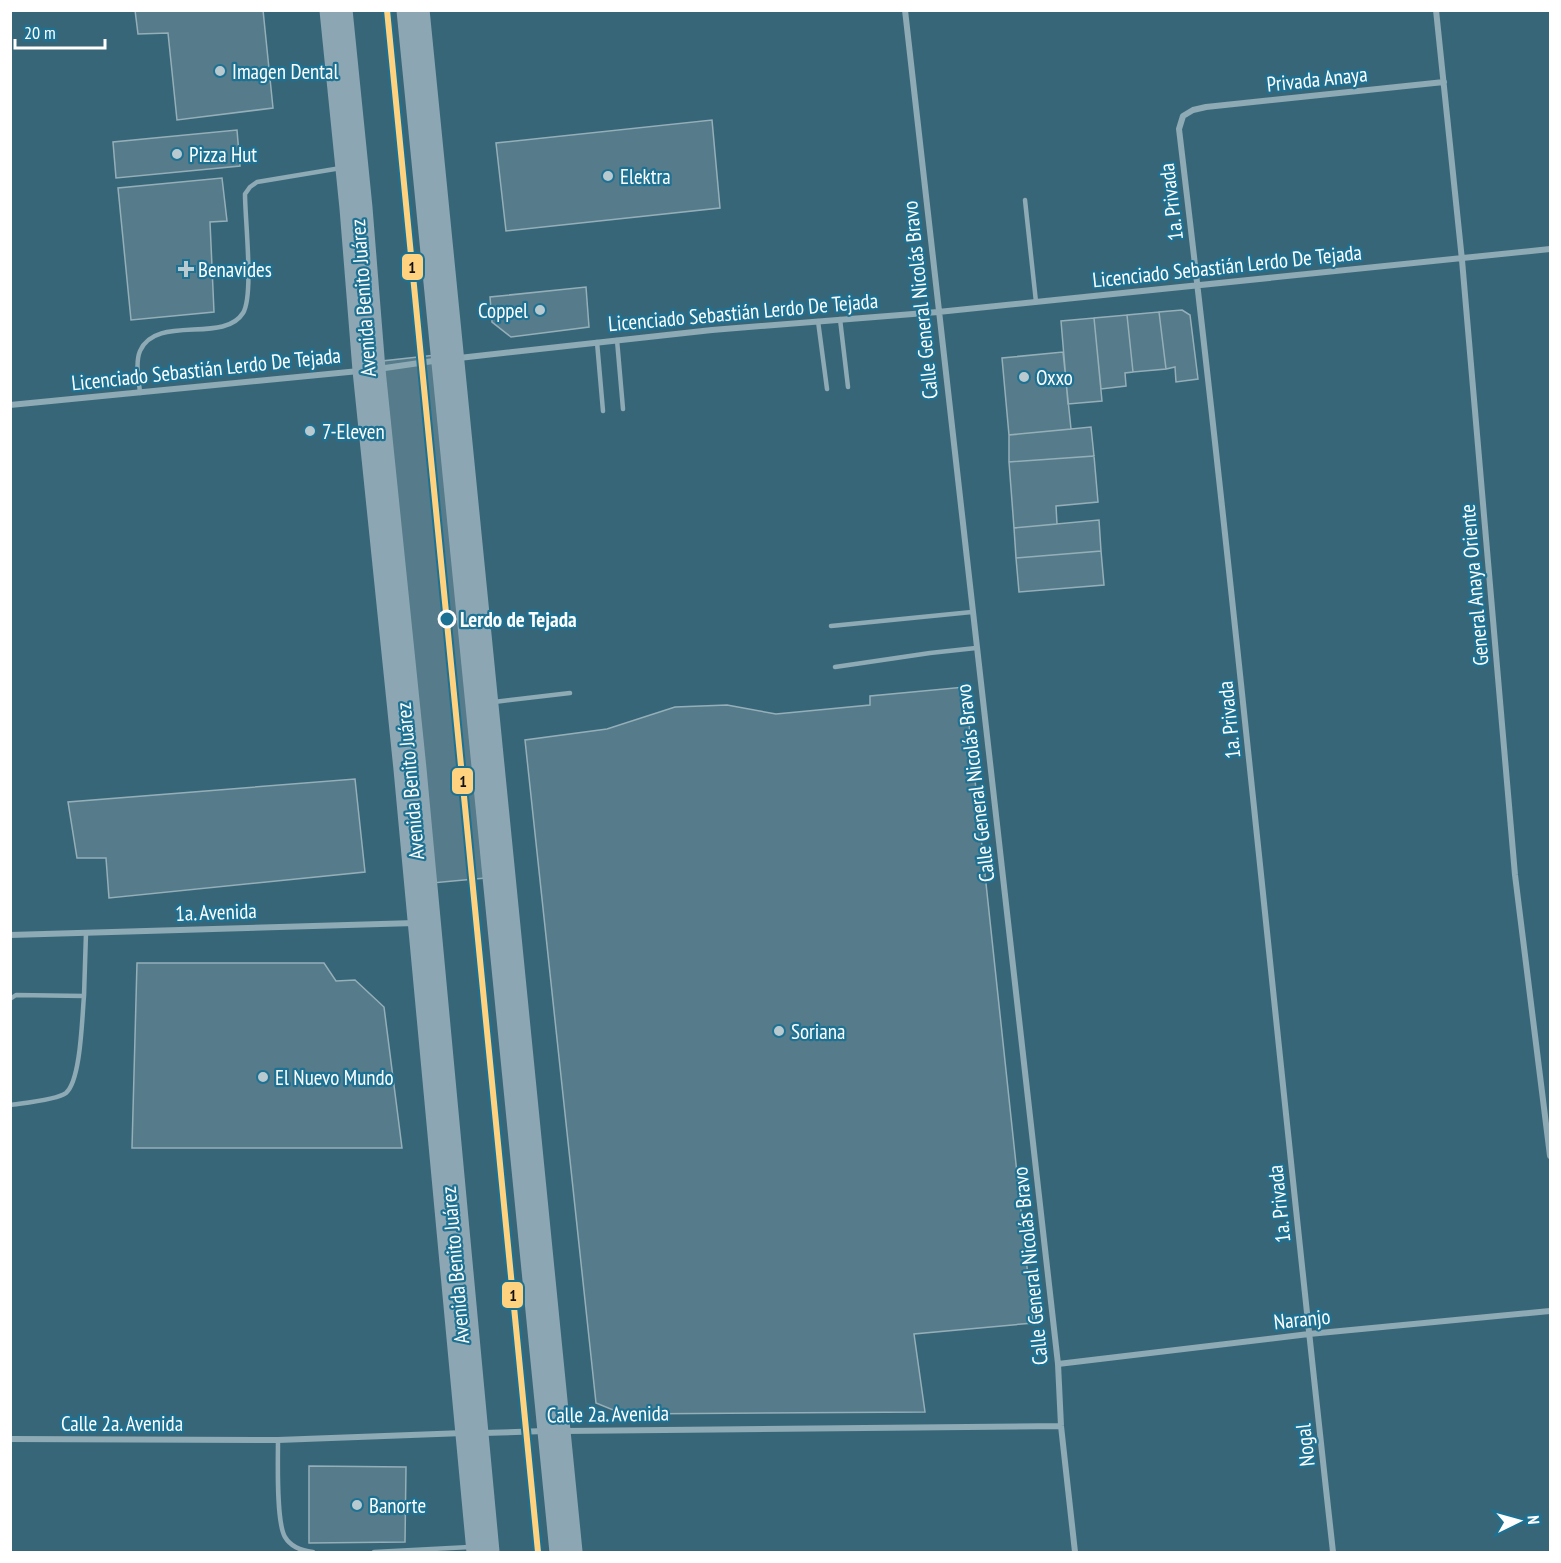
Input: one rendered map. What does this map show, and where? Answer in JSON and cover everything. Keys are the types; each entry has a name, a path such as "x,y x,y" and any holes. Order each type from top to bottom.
{"main road":[{"name":"Avenida Benito Juárez","path":"336,10 482,1549"},
{"path":"413,10 566,1552"}],"street":[{"name":"Calle General Nicolás Bravo","path":"904,10 1058,1364 1061,1426 1075,1552"},
{"name":"General Anaya Oriente","path":"1436,10 1462,260 1515,875 1551,1155"},
{"name":"Privada Anaya","path":"1193,110 1444,82"},
{"name":"1a. Privada","path":"1193,110 1183,116 1179,129 1255,808 1309,1334"},
{"name":"Licenciado Sebastián Lerdo De Tejada","path":"10,405 369,370 597,342 938,312 1462,260 1551,249"},
{"name":"1a. Avenida","path":"10,935 423,922"},
{"name":"Naranjo","path":"1058,1364 1309,1334 1551,1311"},
{"name":"Nogal","path":"1309,1334 1333,1552"},
{"name":"Calle 2a. Avenida","path":"10,1439 278,1440 554,1431 1061,1426"}],"lane":[{"path":"141,393 138,368 140,352 150,339 159,334 220,327 235,322 244,312 247,299 248,268 246,194 250,187 257,182 352,165"},
{"path":"1024,200 1036,302"},
{"path":"840,319 848,387"},
{"path":"818,321 827,389"},
{"path":"617,340 623,409"},
{"path":"597,342 603,411"},
{"path":"831,626 972,612"},
{"path":"835,668 976,648"},
{"path":"482,703 570,693"},
{"path":"10,1106 45,1100 65,1093 74,1079 79,1056 84,996 86,933"},
{"path":"10,999 16,995 84,996"},
{"path":"278,1440 281,1518 285,1537 300,1550 313,1552"},
{"path":"374,1552 482,1549"}],"building":[{"name":"Imagen Dental","path":"135,10 263,10 273,108 177,120 168,33 138,34"},
{"name":"Elektra","path":"712,120 720,208 506,231 496,143"},
{"name":"Pizza Hut","path":"237,130 240,166 116,178 113,142"},
{"path":"222,178 227,221 210,222 214,312 131,320 118,188"},
{"name":"Coppel","path":"586,287 589,327 511,337 492,322 490,297"},
{"path":"1182,310 1190,315 1198,379 1176,382 1175,367 1166,369 1159,312"},
{"path":"1159,312 1166,369 1133,372 1127,315"},
{"path":"1127,315 1133,372 1125,373 1126,386 1101,389 1094,318"},
{"path":"1094,318 1102,401 1068,404 1061,321"},
{"path":"1063,352 1071,429 1009,435 1002,358"},
{"path":"445,354 496,877 432,883 382,361"},
{"path":"1091,427 1094,456 1009,462 1009,435"},
{"path":"1094,456 1098,502 1056,506 1057,524 1014,528 1009,462"},
{"path":"1099,520 1101,551 1016,558 1014,528"},
{"path":"1101,551 1104,585 1019,592 1016,558"},
{"name":"Soriana","path":"965,687 1033,1323 914,1334 925,1412 623,1414 596,1403 525,740 607,729 675,707 727,705 776,714 870,705 870,696"},
{"path":"355,779 365,872 109,898 106,858 77,858 68,802"},
{"name":"El Nuevo Mundo","path":"137,963 324,963 336,981 355,980 384,1007 402,1148 132,1148"},
{"name":"Banorte","path":"309,1466 406,1467 405,1542 309,1543"}],"transit line":[{"name":"1","path":"387,10 538,1552"}],"place":[{"name":"Imagen Dental","path":"220,71"},
{"name":"Pizza Hut","path":"177,154"},
{"name":"Elektra","path":"608,176"},
{"name":"Benavides","path":"186,269"},
{"name":"Coppel","path":"540,310"},
{"name":"Oxxo","path":"1024,377"},
{"name":"7-Eleven","path":"310,431"},
{"name":"Lerdo de Tejada","path":"447,619"},
{"name":"Soriana","path":"779,1031"},
{"name":"El Nuevo Mundo","path":"263,1077"},
{"name":"Banorte","path":"357,1505"}]}
